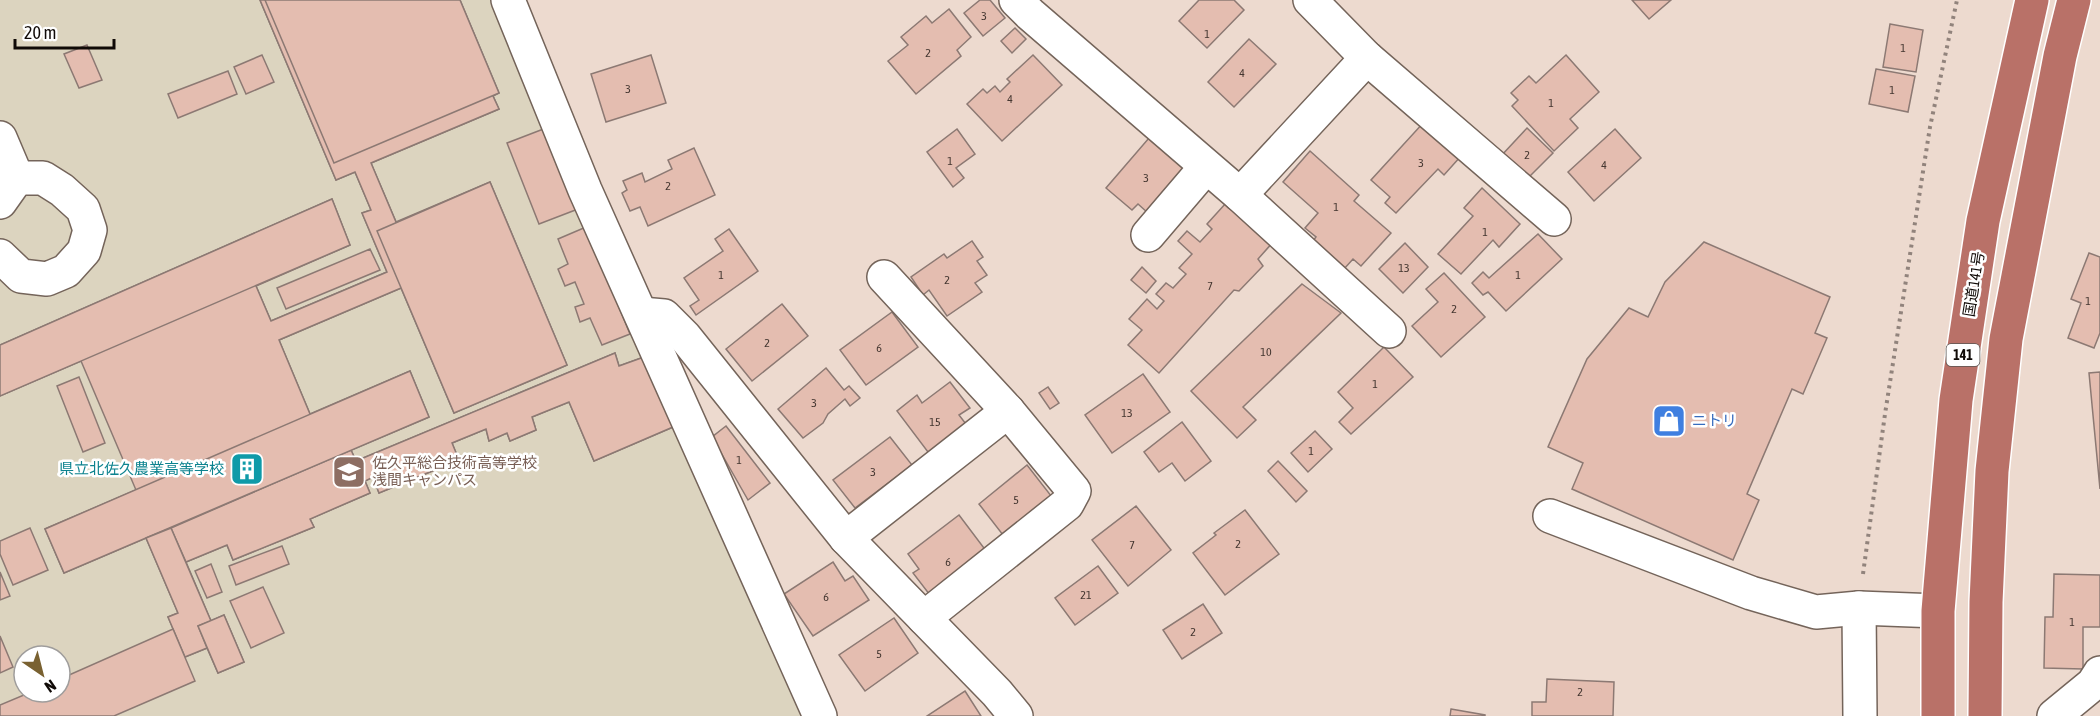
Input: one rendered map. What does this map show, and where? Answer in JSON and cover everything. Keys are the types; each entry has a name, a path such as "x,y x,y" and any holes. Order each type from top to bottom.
{"highway":[{"name":"国道141号","path":"1938,716 1938,610 1956,400 1980,243 2032,0"},
{"path":"1984,716 1992,471 2006,339 2060,56 2074,0"}],"street":[{"path":"508,0 585,190 820,716"},
{"path":"1016,0 1240,195 1389,331"},
{"path":"1310,0 1367,58 1554,219"},
{"path":"1240,195 1367,58"},
{"path":"0,138 8,190 43,178 62,190 82,208 90,230 84,251 66,271 47,279 21,276 0,256"},
{"path":"1148,235 1206,167"},
{"path":"884,277 1008,411 1074,491 1067,504 924,618"},
{"path":"641,314 664,316 685,337 846,538 1017,716"},
{"path":"846,538 1008,411"},
{"path":"1550,516 1761,596 1816,612 1859,608 1938,610"},
{"path":"1859,608 1860,716"},
{"path":"2054,716 2093,684 2100,673"}],"path":[{"path":"1859,608 1885,414 1930,127 1958,0"}],"shaded area":[{"name":"佐久平総合技術高等学校 浅間キャンパス","path":"0,0 498,0 810,716 0,716"}],"building":[{"path":"260,0 265,0 334,163 493,96 499,109 371,163 396,222 377,231 401,288 279,340 310,414 292,422 237,293 256,286 271,321 387,272 362,213 371,210 355,172 336,180"},
{"path":"260,0 460,0 499,93 493,96 499,109 371,163 396,222 490,182 567,365 454,413 401,288 279,340 310,414 410,371 429,417 351,450 356,461 615,353 619,366 644,357 673,427 594,461 569,402 532,417 536,430 510,441 507,433 489,441 486,429 452,443 459,460 379,493 373,477 365,481 370,493 310,519 314,527 233,560 227,545 186,562 211,621 224,615 244,662 218,673 207,648 185,657 168,617 178,613 146,538 64,573 45,529 136,490 81,361 0,396 0,345 332,199 350,245 256,286 271,321 387,272 362,213 371,210 355,172 336,180"},
{"path":"265,0 460,0 499,93 334,163"},
{"path":"980,0 990,0 1005,18 983,36 964,13"},
{"path":"1199,0 1234,0 1244,10 1207,48 1179,21"},
{"path":"1632,0 1671,0 1649,19"},
{"path":"949,9 971,37 957,50 961,56 916,94 888,61 908,45 901,37 926,16 932,23"},
{"path":"1890,24 1923,30 1916,72 1883,67"},
{"path":"1015,28 1026,39 1012,53 1001,41"},
{"path":"1249,39 1276,64 1234,107 1208,82"},
{"path":"87,45 102,80 79,88 64,54"},
{"path":"262,55 274,82 246,94 234,67"},
{"path":"651,55 666,103 606,122 591,74"},
{"path":"1033,55 1062,85 1002,141 967,104 983,89 987,93 995,86 1000,92 1010,82 1007,79"},
{"path":"1566,55 1599,92 1570,119 1578,128 1554,151 1512,106 1518,100 1511,93 1529,76 1536,83"},
{"path":"1876,69 1915,76 1908,112 1869,104"},
{"path":"228,71 237,94 178,118 168,94"},
{"path":"1424,122 1461,156 1444,175 1438,169 1396,213 1385,203 1390,197 1371,180"},
{"path":"546,128 578,209 539,224 507,143"},
{"path":"1527,128 1553,153 1526,180 1501,156"},
{"path":"957,129 975,154 956,168 964,178 953,187 927,152"},
{"path":"1615,129 1641,158 1594,201 1568,172"},
{"path":"1149,138 1185,169 1148,213 1138,204 1132,210 1106,188"},
{"path":"694,148 715,195 648,226 640,207 630,211 622,193 627,190 623,181 642,173 645,182 672,169 668,160"},
{"path":"1310,151 1359,195 1354,201 1391,233 1361,266 1353,259 1344,269 1313,241 1316,237 1305,228 1318,213 1283,182"},
{"path":"490,182 567,365 454,413 377,231"},
{"path":"1482,188 1520,224 1499,247 1493,240 1461,274 1438,254 1473,216 1464,208"},
{"path":"332,199 350,245 0,396 0,345"},
{"path":"1226,203 1274,241 1258,259 1263,266 1239,291 1234,290 1159,373 1128,345 1142,330 1129,319 1147,299 1157,309 1164,301 1156,294 1166,283 1173,288 1186,274 1179,268 1192,254 1178,241 1187,231 1200,242 1212,229 1207,224"},
{"path":"586,227 630,334 602,345 590,318 580,322 575,307 584,304 575,282 565,286 558,269 568,264 558,239"},
{"path":"729,229 758,271 696,315 690,306 699,300 684,278 723,251 715,239"},
{"path":"1538,234 1562,259 1506,311 1488,292 1483,295 1472,283 1483,272 1489,278"},
{"path":"972,241 983,257 977,261 987,275 975,283 982,292 947,316 929,290 923,295 911,277 944,254 947,258"},
{"name":"ニトリ","path":"1704,242 1830,297 1815,333 1827,338 1803,394 1792,389 1747,494 1759,500 1733,560 1572,489 1583,463 1548,447 1587,359 1629,308 1648,317 1665,282"},
{"path":"1405,243 1428,267 1403,293 1379,269"},
{"path":"370,249 380,270 286,309 277,288"},
{"path":"2089,253 2100,257 2100,333 2094,348 2068,338 2081,303 2071,299"},
{"path":"1142,267 1156,281 1146,293 1131,280"},
{"path":"1444,273 1485,317 1441,357 1412,326 1438,302 1426,289"},
{"path":"1302,284 1341,313 1243,407 1256,420 1237,438 1191,391"},
{"path":"782,304 808,336 752,381 726,349"},
{"path":"892,312 918,347 866,385 840,350"},
{"path":"1384,347 1413,377 1351,434 1339,422 1353,408 1338,392"},
{"path":"615,353 619,366 644,357 673,427 594,461 569,402 532,417 536,430 510,441 507,433 489,441 486,429 452,443 459,460 379,493 373,477 365,481 370,493 310,519 314,527 233,560 227,545 186,562 171,528 351,450 356,461"},
{"path":"826,368 844,390 849,386 860,398 850,406 845,399 828,414 823,423 803,438 778,409"},
{"name":"県立北佐久農業高等学校","path":"410,371 429,417 64,573 45,529"},
{"path":"2100,372 2100,489 2089,373"},
{"path":"1143,374 1170,412 1112,453 1085,415"},
{"path":"79,377 105,443 83,452 57,386"},
{"path":"950,382 970,408 959,415 969,428 931,456 897,411 917,395 922,403"},
{"path":"1048,387 1059,403 1050,409 1039,393"},
{"path":"1182,422 1211,461 1185,481 1172,463 1159,472 1144,452"},
{"path":"726,426 770,483 748,500 712,437"},
{"path":"1315,431 1332,449 1308,472 1291,453"},
{"path":"890,437 912,465 855,508 833,480"},
{"path":"1278,461 1307,491 1296,502 1268,471"},
{"path":"1027,465 1052,497 1003,535 979,504"},
{"path":"1136,506 1171,550 1128,586 1092,540"},
{"path":"1245,510 1279,554 1225,595 1193,553 1216,535 1214,533"},
{"path":"959,515 990,556 933,599 913,573 919,569 908,554"},
{"path":"30,528 48,570 13,585 0,554 0,541"},
{"path":"171,528 211,621 198,626 207,648 185,657 168,617 178,613 146,538"},
{"path":"282,546 289,564 236,585 229,566"},
{"path":"833,562 845,581 853,576 869,600 813,636 784,594"},
{"path":"211,564 222,592 207,598 195,571"},
{"path":"1098,566 1118,593 1075,625 1055,598"},
{"path":"0,572 10,596 0,600"},
{"path":"2054,574 2100,575 2100,627 2083,627 2083,669 2044,668 2045,617 2053,617"},
{"path":"263,587 284,633 251,648 230,601"},
{"path":"1203,604 1222,633 1182,659 1163,630"},
{"path":"224,615 244,662 218,673 198,626"},
{"path":"894,618 918,653 865,691 839,655"},
{"path":"173,629 195,681 114,716 0,716 0,705 12,700 12,704 72,704 72,674"},
{"path":"0,636 12,667 0,673"},
{"path":"1547,679 1614,682 1613,716 1532,716 1532,702 1546,702"},
{"path":"965,691 981,716 927,716"},
{"path":"1451,709 1485,715 1485,716 1450,716"}],"place":[{"name":"ニトリ","path":"1669,421"},
{"name":"県立北佐久農業高等学校","path":"247,469"},
{"name":"佐久平総合技術高等学校 浅間キャンパス","path":"349,472"}]}
